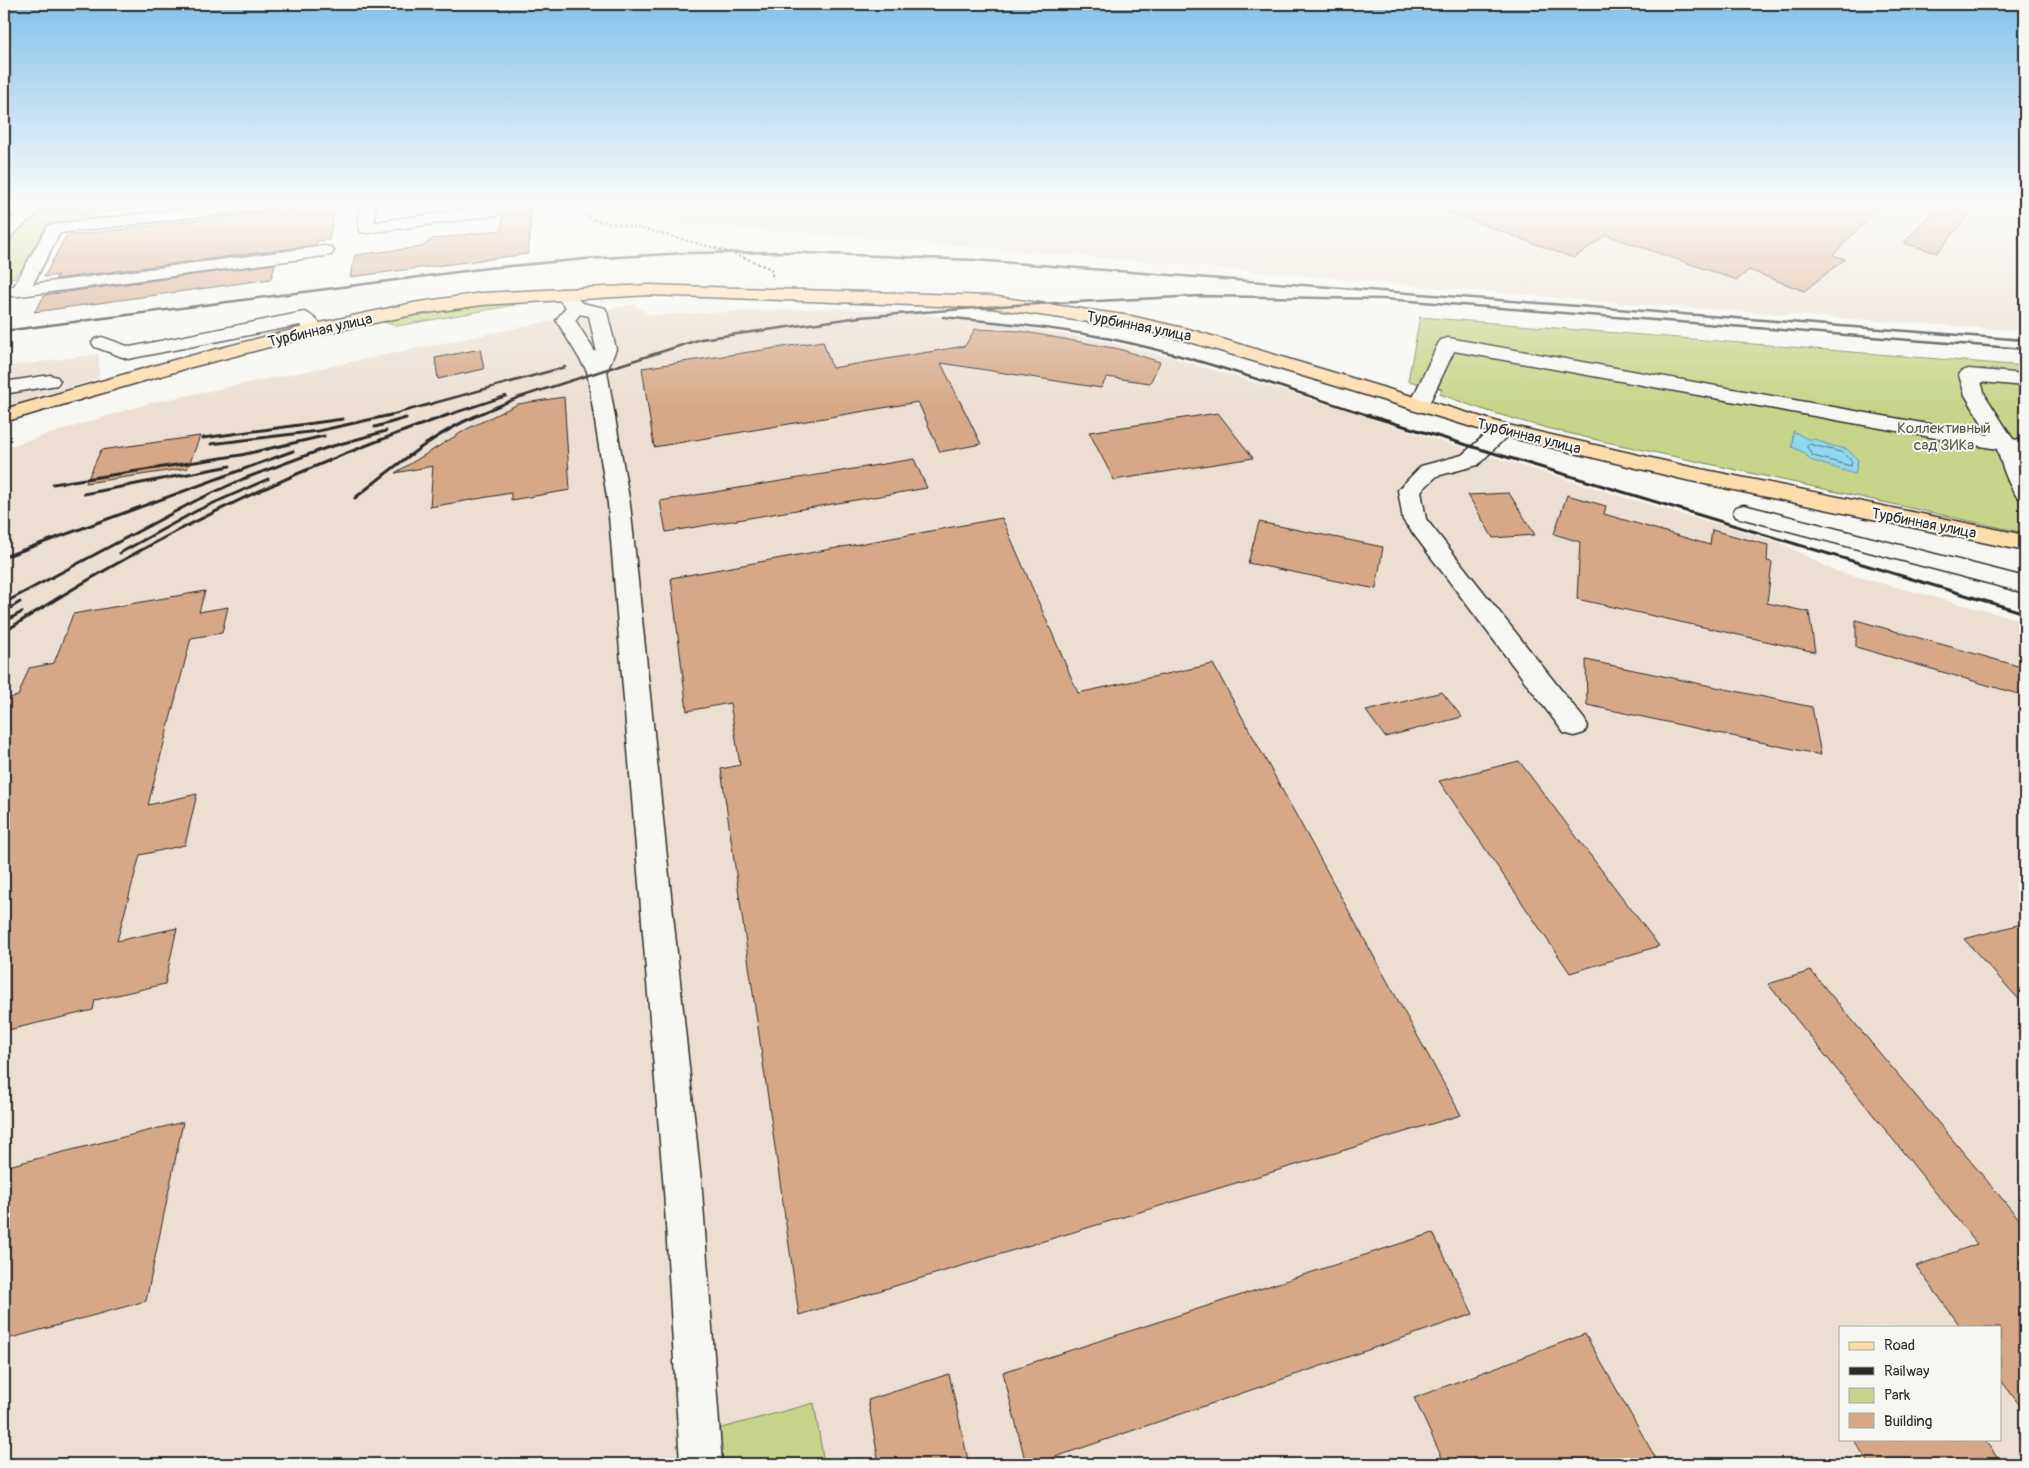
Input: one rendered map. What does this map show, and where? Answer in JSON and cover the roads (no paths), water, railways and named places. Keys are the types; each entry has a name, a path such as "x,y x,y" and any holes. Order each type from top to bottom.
{"main road":[{"name":"Турбинная улица","path":"4,416 181,364 315,330 413,309 482,298 649,290 990,302 1131,322 1185,334 1502,430 1865,511 2025,543"}],"lane":[{"path":"12,292 26,272"},
{"path":"12,292 168,272"},
{"path":"561,293 576,307 598,312 606,349 597,370"},
{"path":"576,307 565,320 597,370 619,504 683,1190 701,1464"},
{"path":"102,343 128,353 304,318 315,330"},
{"path":"1419,406 1448,344 2016,447"},
{"path":"2025,380 1969,375 1975,395 2016,447 2016,475 2025,492"},
{"path":"4,388 50,381"},
{"path":"1502,430 1470,460 1429,471 1409,490 1415,520 1574,726"},
{"path":"1744,512 2025,585"}],"water":[{"path":"1793,431 1807,439 1814,439 1847,449 1858,460 1855,474 1810,460 1805,453 1792,447"}],"railway":[{"path":"4,331 461,272"},
{"path":"1125,272 2025,340"},
{"path":"475,416 517,398 701,339 860,317 1014,305 1200,296 1384,299 2025,349"},
{"path":"943,317 1062,330 1135,344 1237,373 1371,416"},
{"path":"389,415 565,367"},
{"path":"448,415 506,396"},
{"path":"211,444 318,431 389,415"},
{"path":"4,632 111,567 165,537 220,510 331,459 448,415"},
{"path":"355,498 429,442 478,415"},
{"path":"1367,415 2025,613"},
{"path":"375,427 406,418"},
{"path":"203,438 343,419"},
{"path":"4,603 197,500 243,479 326,448 386,431"},
{"path":"53,484 241,455 324,436"},
{"path":"4,557 293,451"},
{"path":"84,494 230,466"},
{"path":"120,553 198,510 268,479"},
{"path":"4,612 20,602"},
{"path":"4,622 22,612"}],"park label":[{"name":"Коллективный сад ЗИКа","path":"1944,436"}]}
